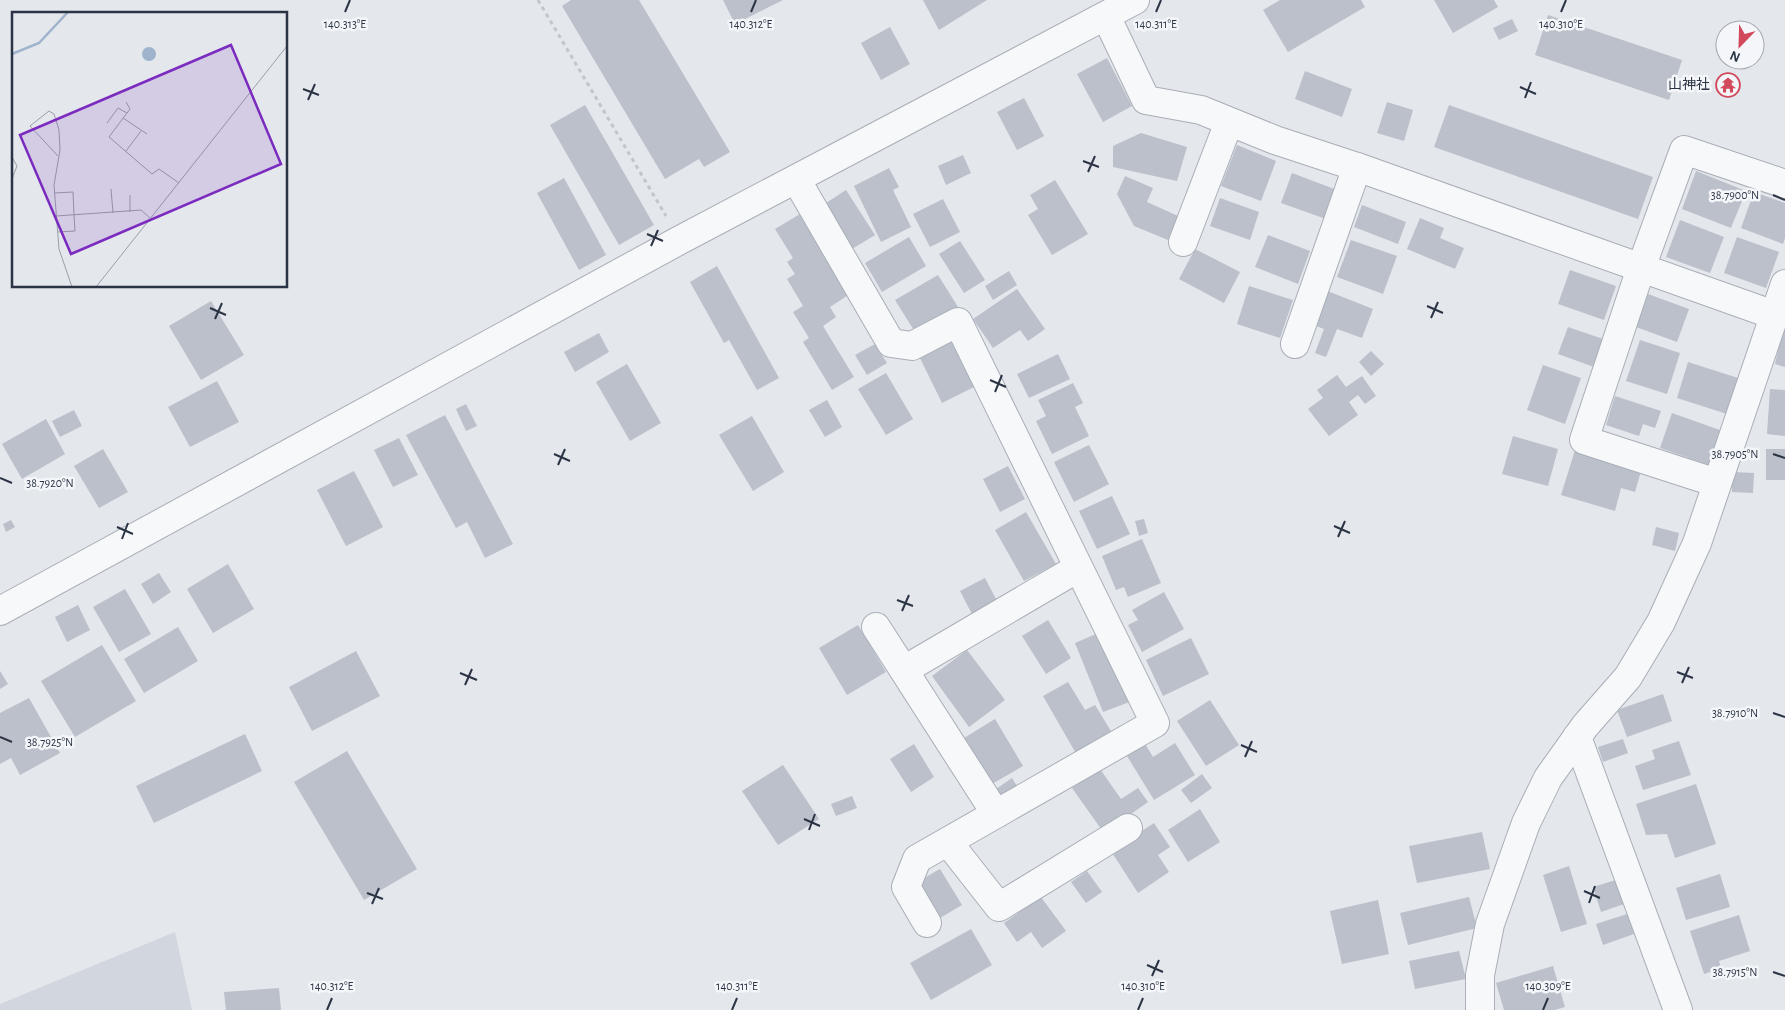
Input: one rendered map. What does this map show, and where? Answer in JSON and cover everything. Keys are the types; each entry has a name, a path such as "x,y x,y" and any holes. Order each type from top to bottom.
{"street":[{"path":"0,611 680,240 1136,0"},
{"path":"1106,16 1146,100 1200,110 1275,140 1357,167 1774,315"},
{"path":"1182,242 1229,122"},
{"path":"1717,483 1584,440 1684,150 1785,184"},
{"path":"1294,344 1357,167"},
{"path":"796,179 892,343 912,346 958,322 1155,723 918,859 906,887 927,923"},
{"path":"1480,1010 1480,975 1490,924 1526,823 1548,778 1585,726 1628,677 1662,622 1697,543 1785,284"},
{"path":"904,670 1078,568"},
{"path":"876,627 996,814"},
{"path":"1577,737 1678,1010"},
{"path":"948,842 999,907 1128,828"}],"path":[{"path":"538,0 680,240"}],"shaded area":[{"path":"175,932 192,1010 0,1010 0,1004"}],"building":[{"path":"571,0 639,0 730,152 704,167 699,159 665,179 562,6"},
{"path":"723,0 783,0 735,24"},
{"path":"923,0 987,0 939,30"},
{"path":"1280,0 1361,0 1365,7 1288,52 1263,10"},
{"path":"1434,0 1494,0 1498,7 1453,33"},
{"path":"1548,15 1682,60 1669,100 1535,55"},
{"path":"1512,19 1518,31 1499,40 1493,28"},
{"path":"890,27 910,64 881,80 861,43"},
{"path":"1107,58 1132,106 1103,122 1077,74"},
{"path":"1305,71 1352,89 1342,117 1295,99"},
{"path":"1024,98 1044,136 1017,150 997,112"},
{"path":"1387,102 1413,110 1404,141 1377,133"},
{"path":"585,105 654,225 619,245 550,125"},
{"path":"1449,105 1653,177 1638,219 1434,147"},
{"path":"1141,133 1187,147 1177,181 1113,167 1113,146"},
{"path":"1237,145 1276,161 1261,201 1221,186"},
{"path":"963,155 971,173 946,185 938,166"},
{"path":"889,168 899,187 893,190 911,227 881,242 854,186"},
{"path":"1696,171 1746,191 1731,228 1682,209"},
{"path":"1292,173 1337,190 1326,219 1281,203"},
{"path":"1125,176 1153,188 1147,202 1178,216 1168,240 1134,226 1117,194"},
{"path":"564,178 606,255 579,270 537,193"},
{"path":"1055,180 1088,234 1052,255 1028,215 1038,209 1030,195"},
{"path":"846,190 875,235 852,249 823,205"},
{"path":"1754,192 1785,203 1785,238 1783,244 1741,228"},
{"path":"1220,198 1259,212 1250,240 1210,226"},
{"path":"943,199 960,232 930,247 913,214"},
{"path":"1362,205 1406,222 1398,244 1354,227"},
{"path":"800,214 850,294 830,307 836,317 823,326 854,377 832,390 803,342 809,338 793,312 803,306 787,279 795,274 787,262 793,258 775,229"},
{"path":"1420,218 1444,228 1440,238 1464,248 1455,269 1407,249"},
{"path":"1680,220 1724,237 1710,273 1666,257"},
{"path":"1268,235 1310,251 1298,284 1255,267"},
{"path":"909,237 926,266 882,292 865,263"},
{"path":"1737,237 1779,252 1766,288 1724,273"},
{"path":"1351,240 1397,256 1383,294 1337,277"},
{"path":"960,241 985,280 964,293 939,254"},
{"path":"1195,249 1240,272 1224,303 1179,279"},
{"path":"717,266 779,378 757,390 729,340 724,343 690,282"},
{"path":"1570,270 1616,286 1604,320 1558,304"},
{"path":"1009,271 1017,285 993,300 985,286"},
{"path":"938,275 958,307 915,332 895,300"},
{"path":"1249,286 1293,300 1280,338 1237,324"},
{"path":"1017,289 1045,329 1028,341 1020,330 993,348 973,319"},
{"path":"1325,290 1373,309 1362,338 1337,329 1326,357 1315,353 1324,329 1311,324"},
{"path":"1648,294 1689,309 1677,342 1636,327"},
{"path":"211,301 244,355 201,380 169,326"},
{"path":"1785,324 1785,367 1775,364"},
{"path":"1568,327 1603,339 1594,367 1558,354"},
{"path":"599,333 609,352 575,372 564,352"},
{"path":"954,338 978,385 942,403 919,356"},
{"path":"1640,340 1680,353 1667,394 1626,381"},
{"path":"875,344 887,363 867,375 855,355"},
{"path":"1371,351 1384,364 1371,376 1359,362"},
{"path":"1058,354 1070,379 1029,398 1017,374"},
{"path":"1688,362 1738,378 1727,414 1677,398"},
{"path":"627,364 661,423 630,441 596,382"},
{"path":"1543,365 1581,378 1565,424 1527,410"},
{"path":"886,373 913,419 886,435 858,389"},
{"path":"1337,375 1346,387 1362,376 1376,396 1365,404 1358,395 1349,402 1358,415 1329,436 1308,409 1323,398 1317,390"},
{"path":"217,381 239,422 190,447 168,407"},
{"path":"1073,383 1083,403 1075,407 1089,436 1052,454 1036,421 1046,416 1038,400"},
{"path":"1770,389 1785,390 1785,436 1767,434"},
{"path":"1615,396 1661,411 1655,428 1643,424 1639,436 1606,425"},
{"path":"827,400 842,427 825,437 809,410"},
{"path":"466,404 477,426 466,431 456,409"},
{"path":"74,410 82,426 60,437 52,421"},
{"path":"1672,413 1720,430 1709,465 1660,448"},
{"path":"445,415 513,544 485,558 467,522 456,528 406,435"},
{"path":"752,416 784,472 753,491 719,435"},
{"path":"46,419 65,454 22,479 2,444"},
{"path":"1513,436 1558,449 1548,486 1502,474"},
{"path":"399,438 418,475 393,487 374,450"},
{"path":"1089,445 1109,484 1074,502 1054,462"},
{"path":"103,449 128,492 99,508 74,466"},
{"path":"1766,449 1785,449 1785,480 1766,480"},
{"path":"1575,450 1641,471 1635,492 1621,488 1615,511 1561,495"},
{"path":"1008,466 1025,499 1000,512 983,479"},
{"path":"354,471 383,527 346,546 317,490"},
{"path":"1732,472 1754,473 1753,493 1732,492"},
{"path":"1112,496 1130,534 1097,549 1079,511"},
{"path":"1026,512 1056,564 1024,581 995,530"},
{"path":"1144,519 1148,533 1139,536 1135,521"},
{"path":"11,520 15,527 6,532 3,524"},
{"path":"1656,527 1679,533 1675,551 1652,545"},
{"path":"1142,539 1161,583 1128,597 1124,587 1116,590 1102,556"},
{"path":"228,564 254,609 213,633 187,589"},
{"path":"159,573 171,592 153,604 141,584"},
{"path":"985,578 998,603 973,616 960,591"},
{"path":"125,589 151,634 119,652 93,607"},
{"path":"1164,592 1184,629 1142,652 1128,625 1138,620 1132,610"},
{"path":"78,605 90,630 67,642 55,617"},
{"path":"1048,620 1071,658 1046,674 1022,636"},
{"path":"858,625 886,672 847,695 819,648"},
{"path":"178,627 198,661 144,693 124,659"},
{"path":"1103,631 1132,701 1103,712 1075,643"},
{"path":"1191,638 1209,674 1163,696 1146,660"},
{"path":"102,645 136,701 75,737 41,681"},
{"path":"967,650 1005,700 969,727 932,676"},
{"path":"356,651 380,696 312,731 289,687"},
{"path":"0,671 8,684 0,689"},
{"path":"1068,682 1085,710 1095,705 1114,736 1078,757 1043,696"},
{"path":"1663,694 1672,721 1627,737 1617,710"},
{"path":"29,698 60,753 20,775 11,758 0,764 0,713"},
{"path":"1210,700 1239,745 1206,766 1177,721"},
{"path":"995,719 1023,766 992,784 964,738"},
{"path":"245,734 262,771 154,823 136,786"},
{"path":"1623,739 1628,753 1603,762 1598,747"},
{"path":"1679,741 1691,775 1643,790 1635,766 1655,759 1652,750"},
{"path":"1175,743 1195,775 1154,800 1127,756 1145,744 1153,757"},
{"path":"914,744 934,777 911,792 890,759"},
{"path":"347,751 417,869 364,900 294,782"},
{"path":"783,765 819,819 778,845 742,791"},
{"path":"1100,769 1121,799 1138,788 1148,802 1104,833 1072,788"},
{"path":"1202,774 1212,788 1191,803 1181,790"},
{"path":"1012,778 1020,791 1001,803 993,791"},
{"path":"1696,784 1716,844 1675,858 1667,834 1646,835 1636,804"},
{"path":"852,796 857,808 836,816 831,804"},
{"path":"1200,809 1220,842 1188,862 1168,830"},
{"path":"1154,823 1170,847 1158,855 1169,872 1138,893 1111,851"},
{"path":"1482,832 1490,869 1417,883 1409,846"},
{"path":"1569,866 1587,924 1561,932 1543,875"},
{"path":"940,869 962,905 940,918 919,881"},
{"path":"1087,871 1102,892 1086,903 1071,882"},
{"path":"1720,874 1730,907 1686,920 1676,888"},
{"path":"1619,879 1627,903 1601,912 1593,887"},
{"path":"1041,897 1066,931 1042,948 1031,932 1017,942 1004,923"},
{"path":"1469,897 1477,928 1408,945 1400,913"},
{"path":"1378,900 1389,954 1342,964 1330,911"},
{"path":"1627,914 1634,934 1603,945 1596,924"},
{"path":"1739,915 1750,951 1719,961 1721,968 1704,974 1690,931"},
{"path":"971,929 992,965 931,1000 910,963"},
{"path":"1459,951 1466,979 1415,989 1409,961"},
{"path":"1553,966 1565,1007 1555,1010 1504,1010 1496,983"},
{"path":"279,988 281,1010 226,1010 224,992"}],"place":[{"name":"山神社","path":"1728,85"}]}
